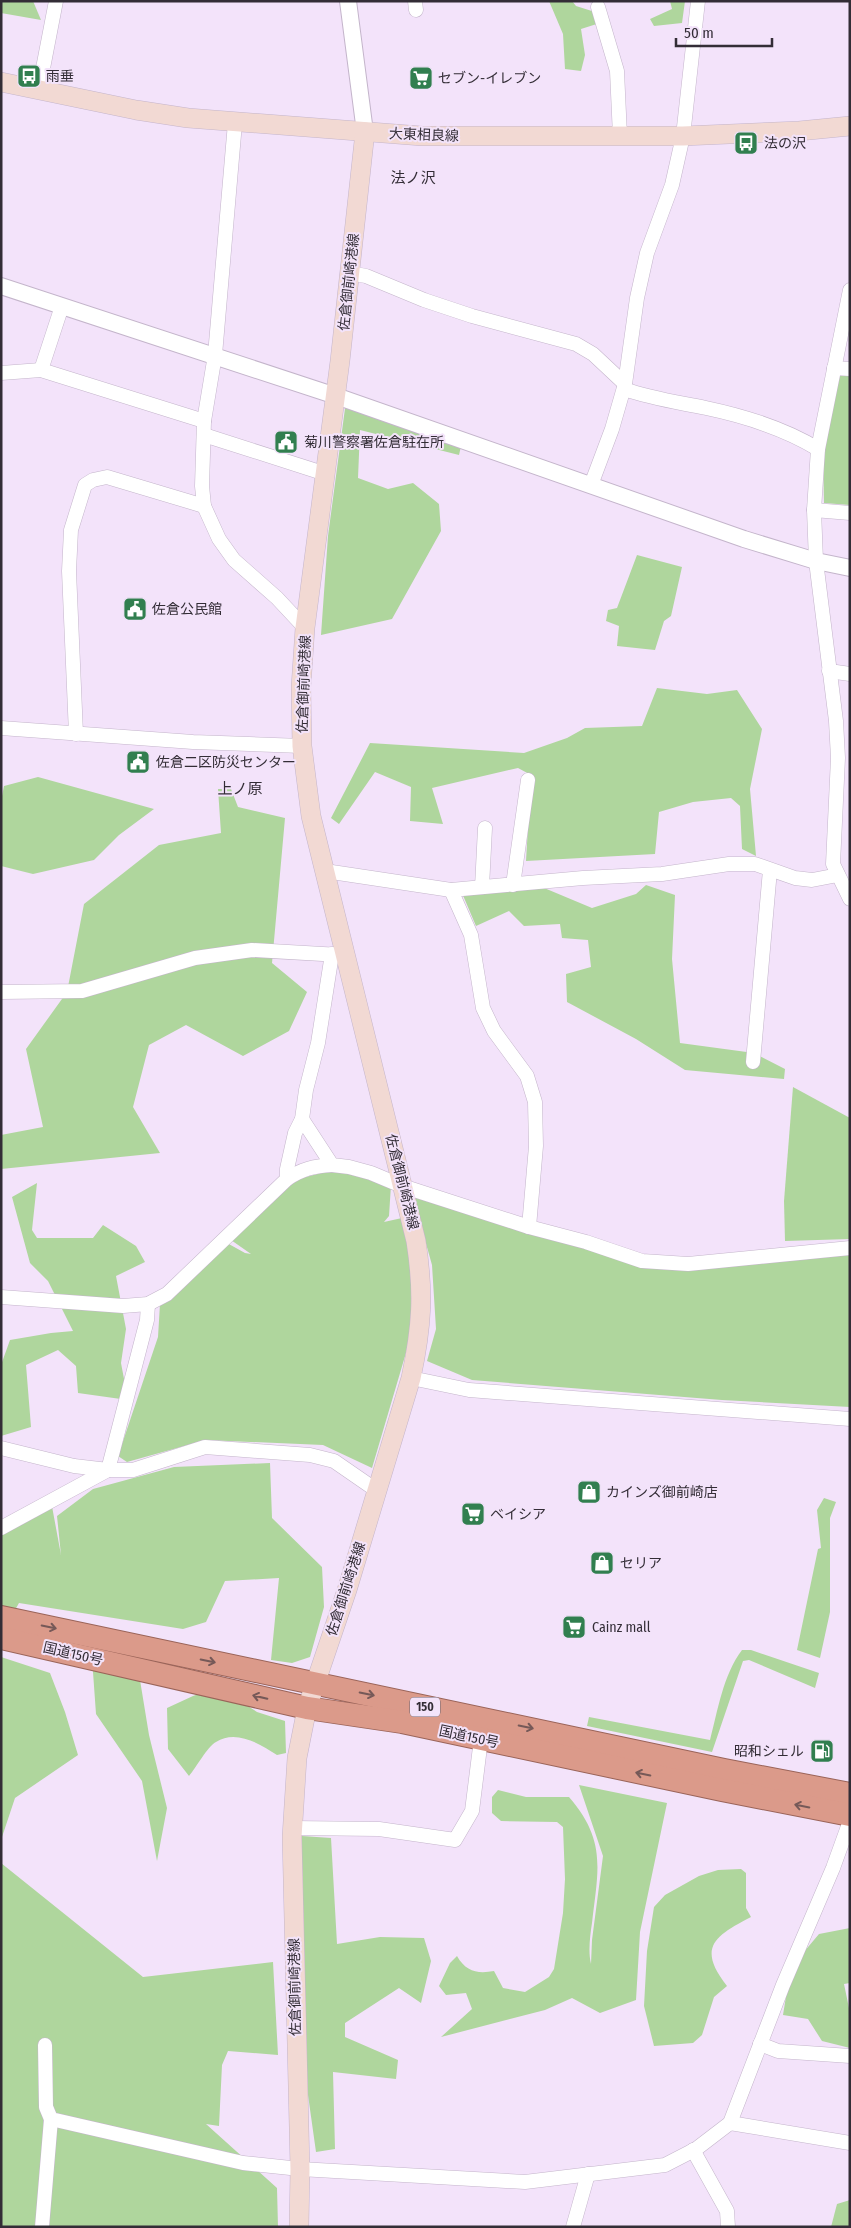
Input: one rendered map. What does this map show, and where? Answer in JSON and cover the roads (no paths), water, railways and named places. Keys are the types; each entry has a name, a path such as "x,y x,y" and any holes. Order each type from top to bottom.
{"highway":[{"name":"国道150号","path":"1,1617 724,1770 850,1794"},
{"name":"国道150号","path":"1,1638 307,1708 402,1722 850,1815"}],"main road":[{"name":"大東相良線","path":"1,82 136,110 188,118 422,136 683,136 799,131 850,126"},
{"name":"佐倉御前崎港線","path":"299,2227 300,2169 292,1828 297,1758 307,1708 347,1590 411,1378 419,1337 422,1280 416,1241 402,1186 338,954 325,872 311,816 302,746 301,687 306,628 336,396 365,132"}],"street":[{"path":"40,90 56,1"},
{"path":"348,1 365,132"},
{"path":"591,485 612,429 625,386 637,298 647,253 672,186 683,136 698,1"},
{"path":"598,6 617,71 620,136"},
{"path":"236,123 214,355 204,428 202,486 204,506 219,539 234,560 277,598 306,628"},
{"path":"350,273 366,276 424,300 472,316 576,344 593,354 625,386 651,399 733,414 788,434 818,449"},
{"path":"1,286 336,396 744,539 816,561 850,568"},
{"path":"850,290 818,449 814,510 816,561 838,758 833,864 843,881 850,899"},
{"path":"41,370 62,306"},
{"path":"834,368 850,369"},
{"path":"1,373 41,370 326,474"},
{"path":"76,734 69,571 71,530 85,485 93,480 107,478 204,506"},
{"path":"814,510 850,513"},
{"path":"829,672 850,674"},
{"path":"1,728 193,742 302,746"},
{"path":"513,885 528,780"},
{"path":"482,887 485,828"},
{"path":"325,872 451,890 583,878 662,874 729,864 755,864 795,878 843,881"},
{"path":"753,1062 770,870"},
{"path":"451,890 471,935 483,1008 494,1031 527,1076 535,1102 536,1146 529,1227"},
{"path":"1,992 82,991 195,958 252,950 338,954 306,1090 302,1119 295,1133 287,1169 287,1179"},
{"path":"302,1119 332,1165"},
{"path":"1,1297 123,1306 148,1304 167,1294 287,1179 302,1169 332,1165 371,1173 402,1186 642,1261 688,1264 850,1248"},
{"path":"1,1528 108,1470 147,1320 148,1304"},
{"path":"411,1378 469,1390 850,1419"},
{"path":"1,1448 74,1466 108,1470 133,1470 205,1446 310,1455 334,1461 376,1490"},
{"path":"292,1828 379,1829 455,1840 472,1811 482,1739"},
{"path":"51,2119 243,2164 300,2169 525,2182 664,2165 693,2150 730,2123 850,1821"},
{"path":"760,2044 778,2051 850,2056"},
{"path":"42,2227 51,2119 46,2107 46,2045"},
{"path":"730,2123 850,2143"},
{"path":"693,2150 727,2211 728,2227"},
{"path":"573,2227 588,2174"}],"place":[{"name":"雨垂","path":"29,76"},
{"name":"セブン-イレブン","path":"421,78"},
{"name":"法の沢","path":"746,143"},
{"name":"菊川警察署佐倉駐在所","path":"286,442"},
{"name":"佐倉公民館","path":"135,609"},
{"name":"佐倉二区防災センター","path":"138,762"},
{"name":"カインズ御前崎店","path":"589,1492"},
{"name":"ベイシア","path":"473,1514"},
{"name":"セリア","path":"602,1563"},
{"name":"Cainz mall","path":"574,1627"},
{"name":"昭和シェル","path":"822,1751"}],"district":[{"name":"法ノ沢","path":"413,178"},
{"name":"上ノ原","path":"240,789"}]}
